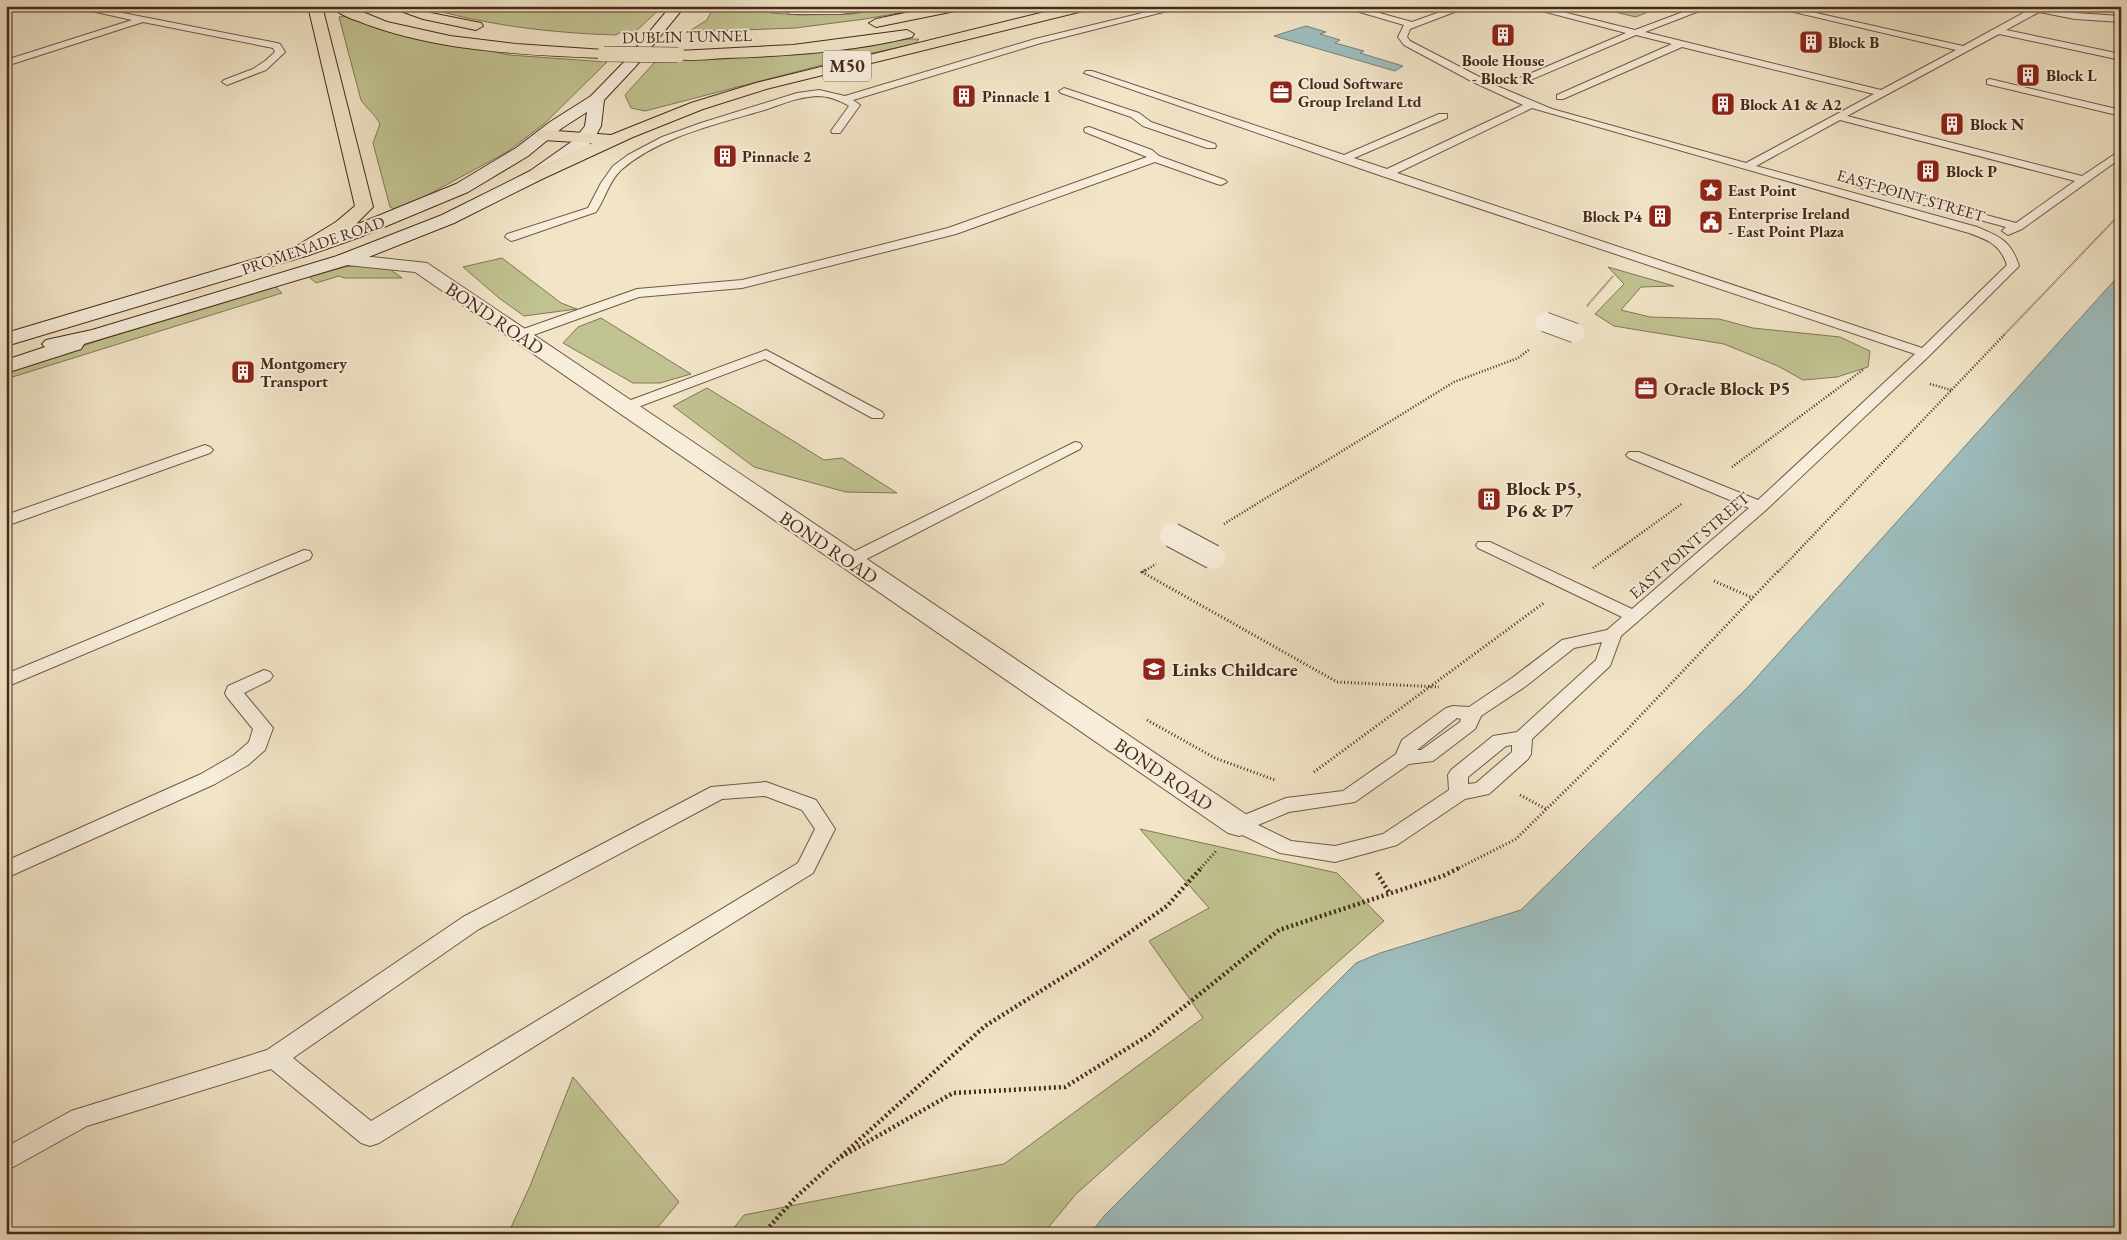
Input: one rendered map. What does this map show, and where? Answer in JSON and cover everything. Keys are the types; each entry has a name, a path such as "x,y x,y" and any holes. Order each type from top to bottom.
{"highway":[{"path":"302,251 343,226 364,207 315,6"},
{"name":"DUBLIN TUNNEL","path":"338,6 357,17 399,30 455,42 506,48 604,54 678,55 775,51 883,38 939,29 1038,6"},
{"path":"400,6 428,16 494,29"},
{"name":"M50","path":"865,25 960,6"},
{"name":"M50","path":"536,175 613,140 697,106 761,86 1086,6"},
{"name":"DUBLIN TUNNEL","path":"592,40 688,42 734,40"},
{"name":"M50","path":"543,135 613,140"}],"street":[{"name":"PROMENADE ROAD","path":"6,340 302,251 378,223 462,188 522,152 543,135 596,99 630,64 678,6"},
{"name":"PROMENADE ROAD","path":"6,358 70,340 96,335 344,260 408,236 536,175 580,144 592,126 596,99"},
{"path":"408,236 420,267"},
{"name":"BOND ROAD","path":"344,260 420,267 1239,825"},
{"path":"1545,322 1575,333"},
{"name":"PROMENADE ROAD","path":"6,367 96,335"},
{"path":"1172,535 1213,557"}],"lane":[{"path":"72,6 277,46 280,52 273,61 261,70 228,82"},
{"path":"790,11 840,11 880,6"},
{"path":"845,99 1038,41 1183,6"},
{"path":"1343,6 1414,24 1466,6"},
{"path":"1527,6 1883,93"},
{"path":"1518,82 1634,33 1708,6"},
{"path":"1772,6 1966,49"},
{"path":"1437,8 1452,11"},
{"path":"1748,166 2041,8 2075,16 2121,19"},
{"path":"6,63 144,19"},
{"name":"EAST POINT STREET","path":"1414,24 1406,27 1403,31 1402,37 1406,43 1468,76 1531,105 1973,230 1991,237 2008,250 2013,266 1924,353 1760,506 1613,634"},
{"path":"1999,31 2121,56"},
{"path":"1560,97 1682,43"},
{"path":"1089,73 1924,353"},
{"path":"1990,82 2121,113"},
{"path":"1064,91 1135,115 1147,124 1211,146"},
{"path":"511,237 592,210 615,170 627,160 655,145 713,122 798,96 820,93 845,99 855,105 836,131"},
{"path":"1386,174 1531,105"},
{"path":"1346,158 1443,116"},
{"path":"1838,117 2084,180"},
{"path":"1089,130 1148,152 1155,158 1221,182"},
{"path":"1133,146 1171,132"},
{"path":"1991,237 2018,227 2121,153"},
{"path":"520,335 637,293 742,284 952,231 1155,158"},
{"path":"1858,184 2018,227"},
{"path":"625,407 766,354 877,415"},
{"path":"849,561 1075,446"},
{"path":"6,521 205,450"},
{"path":"1634,455 1760,506"},
{"path":"1484,545 1633,616"},
{"path":"6,681 304,555"},
{"path":"1239,825 1286,805 1348,796 1404,758 1408,745 1453,712 1472,712 1519,682 1568,644 1613,634"},
{"path":"1239,825 1287,848 1335,854 1390,840 1459,793 1458,775 1500,741 1523,736 1604,662 1613,634"},
{"path":"6,870 208,778 241,760 258,745 263,728 234,693 235,690 264,676"},
{"path":"6,1160 80,1118 275,1058 471,923 718,792 766,789 809,805 825,828 806,868 370,1135 275,1058"}],"path":[{"path":"1584,308 1594,299 1603,282 1626,266 1643,259"},
{"path":"1309,776 1568,585 1841,388 1896,344"},
{"path":"1224,524 1454,382 1518,358 1534,346"},
{"path":"1159,562 1142,572 1337,682 1448,688"},
{"path":"1687,570 1753,598"},
{"path":"1139,715 1215,758 1276,781"},
{"path":"763,1234 796,1197 985,1026 1090,960 1167,906 1239,825"}],"green space":[{"path":"421,6 663,6 634,33 619,33 616,35 517,27 445,13"},
{"path":"714,6 769,6 771,13 801,15 852,14 902,6 939,6 865,19 795,28 688,32 707,20"},
{"path":"1590,6 1662,6 1636,17"},
{"path":"343,16 383,30 509,55 607,62 545,123 507,152 420,199 394,209 390,207 373,143 380,124 361,100 339,17"},
{"path":"919,39 915,44 853,57 645,111 631,108 625,95 654,63 659,61 859,46"},
{"path":"502,258 561,303 577,309 524,316 499,298 463,267"},
{"path":"368,265 387,267 402,278 344,278 339,276 316,283 309,277 344,267"},
{"path":"1608,267 1674,286 1641,287 1621,310 1650,317 1719,319 1753,328 1840,337 1870,351 1868,367 1837,377 1803,380 1778,366 1724,344 1614,326 1595,314 1624,284"},
{"path":"276,287 282,293 6,379 6,373 100,340"},
{"path":"601,318 691,374 660,383 633,383 563,343 578,327"},
{"path":"707,388 824,460 842,458 897,493 846,492 754,467 673,406"},
{"path":"1140,829 1337,873 1384,921 1076,1194 1043,1234 729,1234 744,1215 1004,1164 1203,1018 1149,941 1209,908"},
{"path":"573,1077 679,1202 652,1234 508,1234 530,1186"}],"water":[{"path":"1306,26 1326,32 1320,34 1340,40 1335,43 1364,51 1360,53 1403,66 1395,71 1274,36"},
{"path":"2121,273 2121,1234 1090,1234 1104,1216 1356,963 1380,953 1521,910 1748,687"}],"place":[{"name":"Boole House - Block R","path":"1503,35"},
{"name":"Block B","path":"1811,42"},
{"name":"Block L","path":"2028,75"},
{"name":"Cloud Software Group Ireland Ltd","path":"1281,92"},
{"name":"Pinnacle 1","path":"964,96"},
{"name":"Block A1 & A2","path":"1723,104"},
{"name":"Block N","path":"1952,124"},
{"name":"Pinnacle 2","path":"725,156"},
{"name":"Block P","path":"1928,171"},
{"name":"East Point","path":"1711,190"},
{"name":"Block P4","path":"1660,216"},
{"name":"Enterprise Ireland - East Point Plaza","path":"1711,222"},
{"name":"Montgomery Transport","path":"243,372"},
{"name":"Oracle Block P5","path":"1646,388"},
{"name":"Block P5, P6 & P7","path":"1489,499"},
{"name":"Links Childcare","path":"1154,669"}]}
